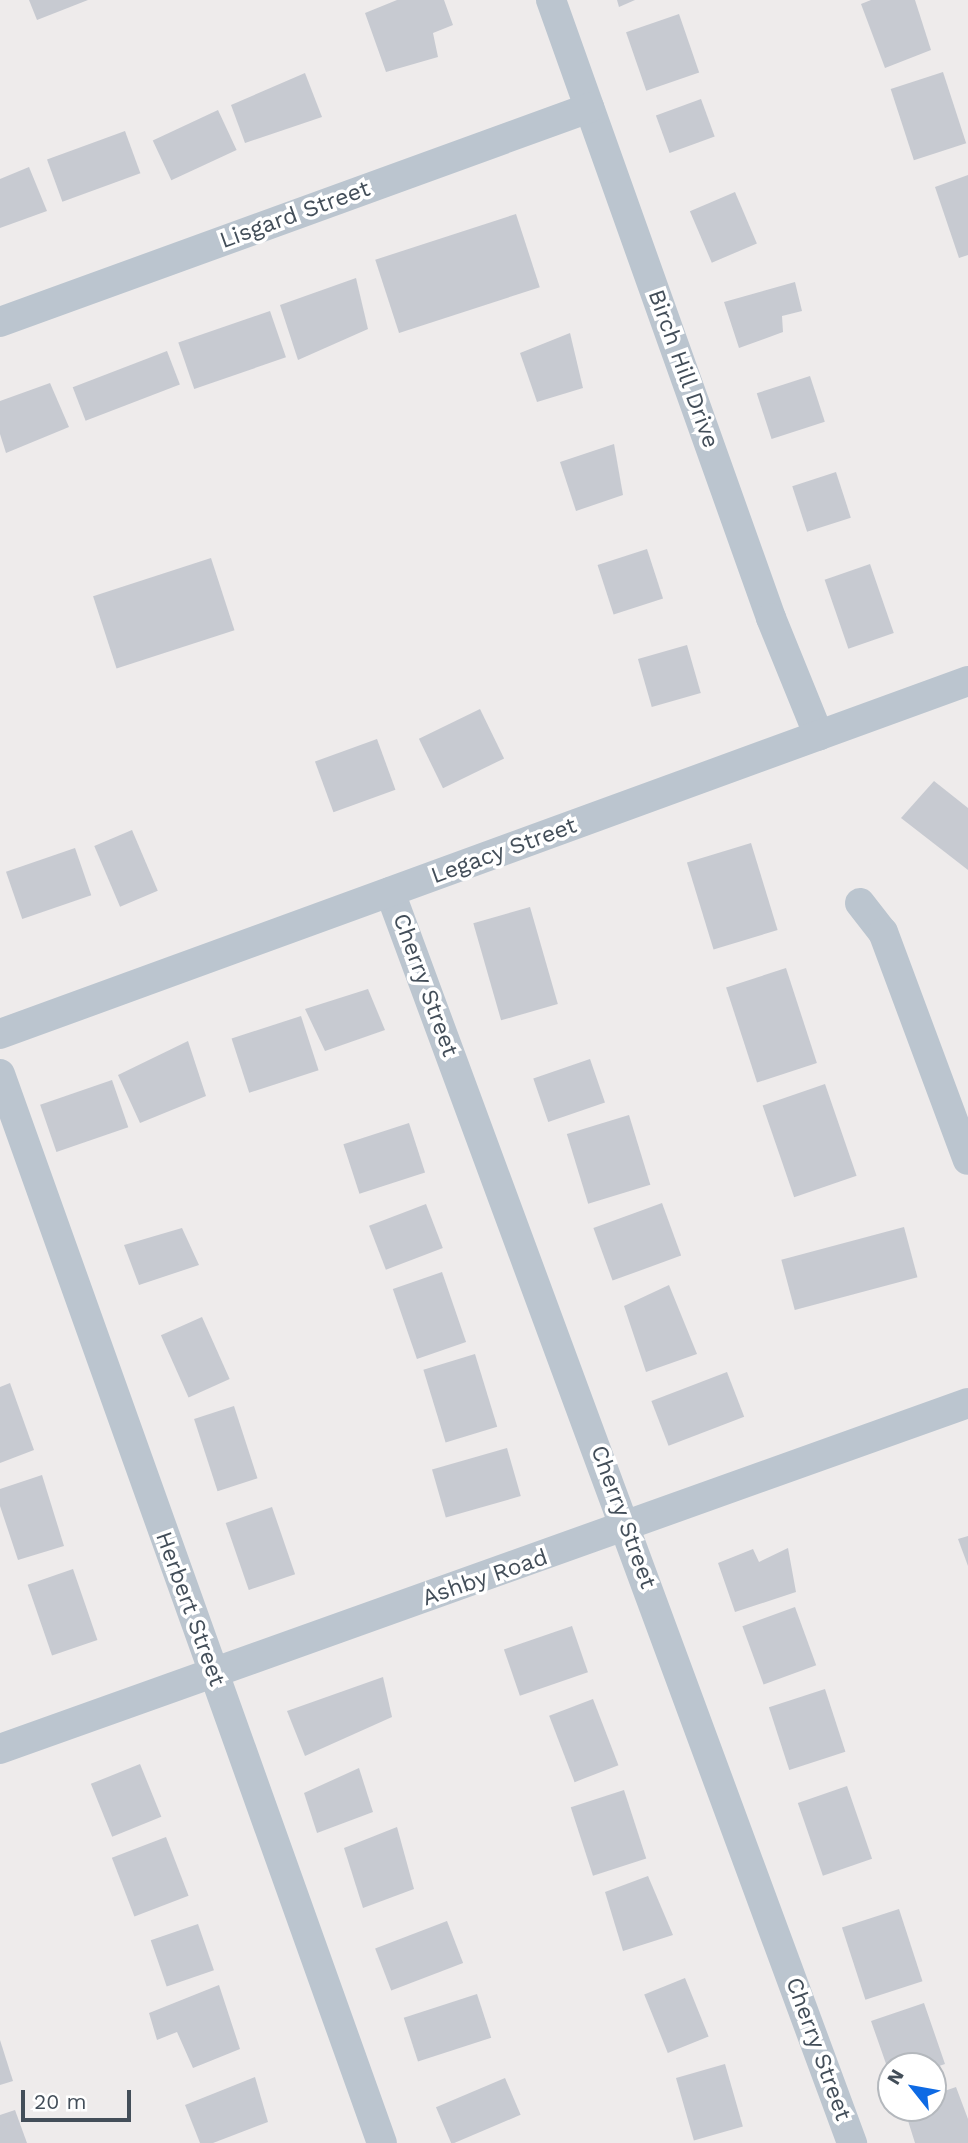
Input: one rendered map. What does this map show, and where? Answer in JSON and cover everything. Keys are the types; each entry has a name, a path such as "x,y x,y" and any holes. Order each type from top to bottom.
{"street":[{"name":"Birch Hill Drive","path":"551,0 771,618 819,736"},
{"name":"Lisgard Street","path":"0,322 589,108"},
{"name":"Legacy Street","path":"0,1034 968,681"},
{"name":"Cherry Street","path":"390,892 852,2143"},
{"path":"860,903 883,932 968,1160"},
{"name":"Herbert Street","path":"0,1074 382,2143"},
{"name":"Ashby Road","path":"0,1749 212,1672 627,1528 968,1403"}],"building":[{"path":"29,0 88,0 37,20"},
{"path":"397,0 444,0 453,25 433,33 438,57 386,72 365,13"},
{"path":"617,0 635,0 619,7"},
{"path":"871,0 915,0 931,50 885,68 861,4"},
{"path":"679,14 699,73 646,91 626,32"},
{"path":"943,72 966,143 914,160 891,89"},
{"path":"305,73 322,117 245,143 231,105"},
{"path":"701,99 715,137 670,153 656,115"},
{"path":"218,110 237,150 171,180 153,140"},
{"path":"125,131 140,173 62,202 47,159"},
{"path":"29,167 47,211 0,228 0,179"},
{"path":"968,175 968,255 959,258 935,187"},
{"path":"735,192 757,244 712,263 690,211"},
{"path":"516,214 540,287 399,333 375,260"},
{"path":"356,278 368,329 298,360 280,305"},
{"path":"795,282 802,311 782,316 783,332 739,348 724,302"},
{"path":"270,311 286,357 194,389 178,343"},
{"path":"570,333 583,388 537,402 520,353"},
{"path":"167,351 180,385 86,421 73,387"},
{"path":"810,376 825,422 772,439 757,393"},
{"path":"50,383 69,427 6,453 0,434 0,401"},
{"path":"614,444 623,495 576,511 560,462"},
{"path":"836,472 851,518 807,532 792,486"},
{"path":"647,549 663,598 614,615 598,565"},
{"path":"211,558 234,630 117,669 93,596"},
{"path":"870,564 894,633 848,649 825,580"},
{"path":"687,645 701,693 652,707 638,659"},
{"path":"480,709 504,758 443,788 419,739"},
{"path":"377,739 395,790 333,812 315,762"},
{"path":"934,781 968,808 968,870 901,818"},
{"path":"132,830 158,891 120,907 94,846"},
{"path":"751,843 778,930 714,950 687,863"},
{"path":"75,848 91,895 22,919 6,872"},
{"path":"530,907 558,1004 501,1020 473,923"},
{"path":"786,968 817,1063 757,1083 726,987"},
{"path":"368,989 385,1030 325,1051 305,1009"},
{"path":"301,1016 319,1070 249,1093 232,1039"},
{"path":"188,1041 206,1096 140,1123 118,1075"},
{"path":"590,1059 605,1102 548,1122 533,1079"},
{"path":"112,1080 128,1127 56,1152 40,1105"},
{"path":"825,1084 857,1176 794,1197 763,1105"},
{"path":"629,1115 650,1185 588,1204 567,1134"},
{"path":"409,1123 425,1172 359,1194 343,1144"},
{"path":"662,1203 681,1256 613,1281 593,1228"},
{"path":"426,1204 443,1248 386,1270 369,1226"},
{"path":"904,1227 917,1277 795,1310 781,1260"},
{"path":"182,1228 199,1265 139,1285 124,1245"},
{"path":"442,1272 466,1342 417,1359 393,1289"},
{"path":"669,1285 697,1354 646,1372 624,1306"},
{"path":"202,1317 230,1379 189,1397 161,1335"},
{"path":"475,1354 497,1427 446,1442 423,1370"},
{"path":"727,1372 744,1417 669,1446 651,1401"},
{"path":"10,1383 34,1450 0,1463 0,1387"},
{"path":"234,1406 257,1478 218,1491 194,1419"},
{"path":"507,1448 521,1496 446,1518 432,1469"},
{"path":"42,1475 64,1546 18,1560 0,1506 0,1489"},
{"path":"272,1507 295,1574 249,1590 226,1523"},
{"path":"968,1536 968,1566 958,1539"},
{"path":"788,1548 796,1592 735,1612 718,1563 753,1549 759,1562"},
{"path":"73,1569 97,1640 52,1656 28,1585"},
{"path":"795,1607 816,1665 764,1684 742,1626"},
{"path":"572,1626 588,1672 520,1696 504,1649"},
{"path":"383,1677 392,1717 305,1756 287,1711"},
{"path":"825,1689 845,1752 789,1770 769,1707"},
{"path":"593,1699 618,1765 575,1782 549,1716"},
{"path":"140,1764 161,1817 112,1837 91,1784"},
{"path":"359,1768 373,1812 317,1833 304,1793"},
{"path":"847,1786 872,1859 823,1876 798,1803"},
{"path":"624,1790 646,1858 593,1876 571,1807"},
{"path":"397,1827 414,1889 363,1908 344,1848"},
{"path":"166,1837 189,1896 134,1917 112,1858"},
{"path":"648,1876 673,1935 623,1951 605,1892"},
{"path":"899,1909 922,1981 865,2000 842,1928"},
{"path":"447,1921 463,1963 391,1991 375,1949"},
{"path":"198,1924 214,1970 167,1987 151,1940"},
{"path":"685,1978 709,2036 668,2053 644,1994"},
{"path":"219,1985 240,2049 193,2068 177,2032 157,2040 149,2013"},
{"path":"477,1994 491,2038 418,2062 404,2018"},
{"path":"924,2003 941,2052 882,2052 871,2021"},
{"path":"0,2040 13,2081 0,2085"},
{"path":"725,2064 743,2126 694,2141 676,2078"},
{"path":"255,2077 268,2122 213,2143 200,2143 185,2105"},
{"path":"505,2078 521,2115 451,2143 436,2107"},
{"path":"956,2087 968,2119 968,2143 915,2143 908,2122 947,2122 947,2090"},
{"path":"15,2110 27,2143 0,2143 0,2115"}]}
